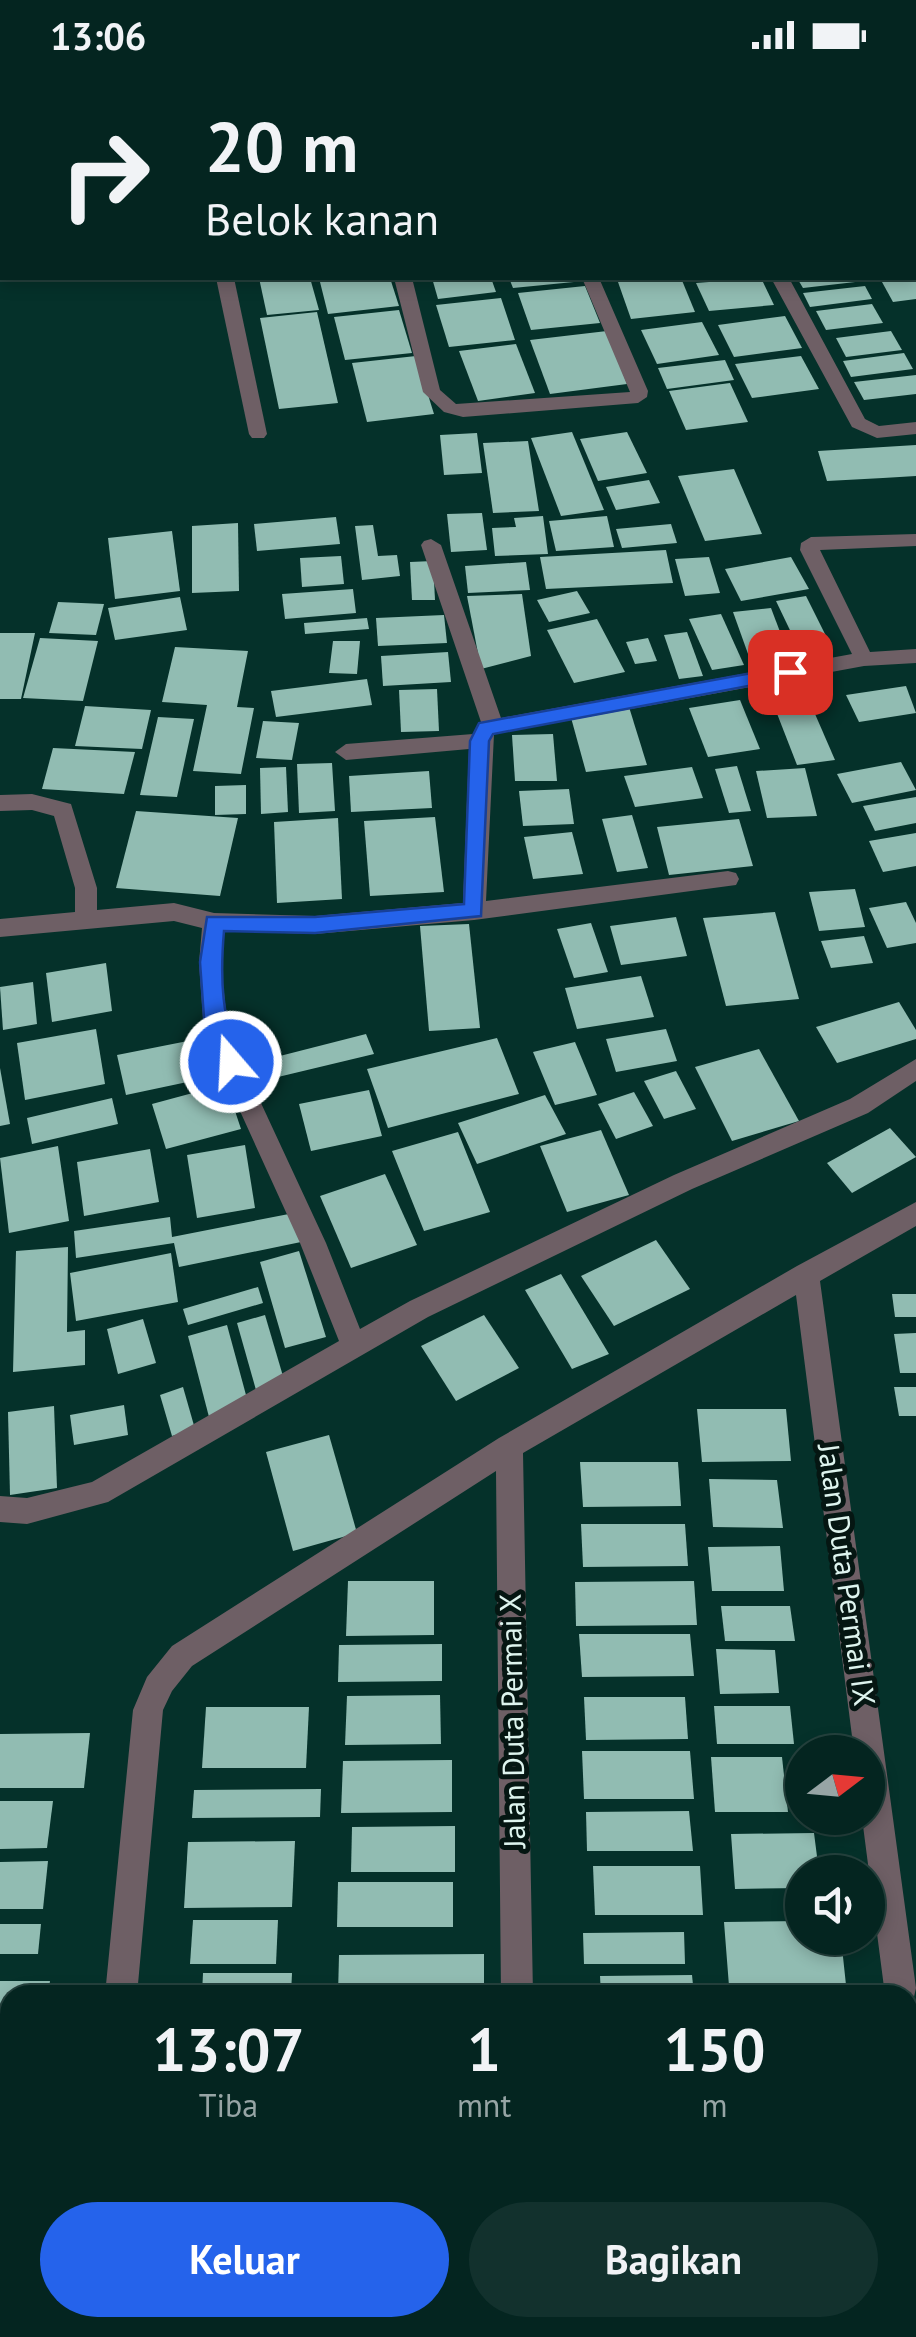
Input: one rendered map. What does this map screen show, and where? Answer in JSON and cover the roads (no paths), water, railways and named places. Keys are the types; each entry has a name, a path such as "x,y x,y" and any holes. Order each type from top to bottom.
{"street":[{"path":"225,280 258,434"},
{"path":"404,280 432,392 450,408 463,410 638,397 639,391 591,280"},
{"path":"781,280 858,423 877,432 916,428"},
{"path":"864,659 810,550 811,543 916,540"},
{"path":"431,545 486,733 474,910"},
{"path":"346,752 486,733 864,659 916,656"},
{"path":"0,802 32,802 63,810 86,888 86,920"},
{"path":"0,928 174,912 214,922 315,925 728,880"},
{"path":"214,922 210,962 216,1032 313,1243 355,1348"},
{"path":"0,1509 26,1511 98,1494 419,1309 666,1191 859,1106 916,1069"},
{"path":"122,1985 148,1710 155,1686 182,1656 508,1447 916,1213"},
{"name":"Jalan Duta Permai IX","path":"806,1274 906,1985"},
{"name":"Jalan Duta Permai X","path":"508,1447 517,1985"}]}
